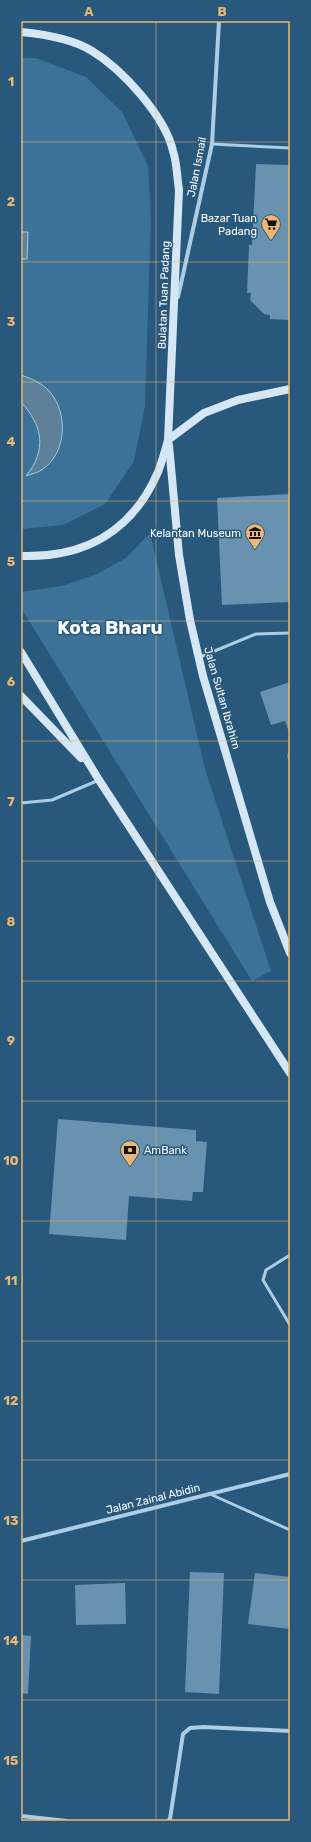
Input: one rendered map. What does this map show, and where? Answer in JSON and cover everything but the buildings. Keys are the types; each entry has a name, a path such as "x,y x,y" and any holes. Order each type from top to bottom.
{"main road":[{"name":"Bulatan Tuan Padang","path":"21,32 51,35 91,50 126,78 156,114 173,150 179,190 168,440 158,473 143,500 125,522 101,540 73,552 42,557 21,556"},
{"path":"168,440 204,413 238,400 290,389"},
{"name":"Jalan Sultan Ibrahim","path":"168,440 179,556 198,658 270,902 288,944 290,954"},
{"path":"21,652 99,780 290,1073"},
{"path":"21,696 92,768"}],"street":[{"name":"Jalan Ismail","path":"174,314 212,144 219,21"},
{"name":"Jalan Zainal Abidin","path":"21,1541 290,1474"},
{"path":"168,1821 170,1818 180,1746 183,1734 190,1728 204,1726 290,1731"},
{"path":"21,1816 67,1821"}],"lane":[{"path":"212,144 290,148"},
{"path":"198,658 256,634 290,633"},
{"path":"21,803 52,800 99,780"},
{"path":"290,1256 266,1270 263,1280 290,1325"},
{"path":"210,1494 290,1530"}],"shaded area":[{"path":"21,58 36,58 86,77 122,112 148,166 151,217 145,406 134,461 105,504 63,525 21,529"},
{"path":"21,232 28,232 27,259 21,259"},
{"path":"21,375 40,384 50,392 60,410 62,421 61,443 57,453 51,462 41,470 26,476 37,457 40,438 34,420 21,402"},
{"path":"150,533 205,769 271,971 252,981 21,608 21,592 62,586 97,574 126,558"}],"place":[{"name":"Bazar Tuan Padang","path":"271,241"},
{"name":"Kelantan Museum","path":"255,550"},
{"name":"AmBank","path":"130,1167"}],"district":[{"name":"Kota Bharu","path":"110,627"}]}
